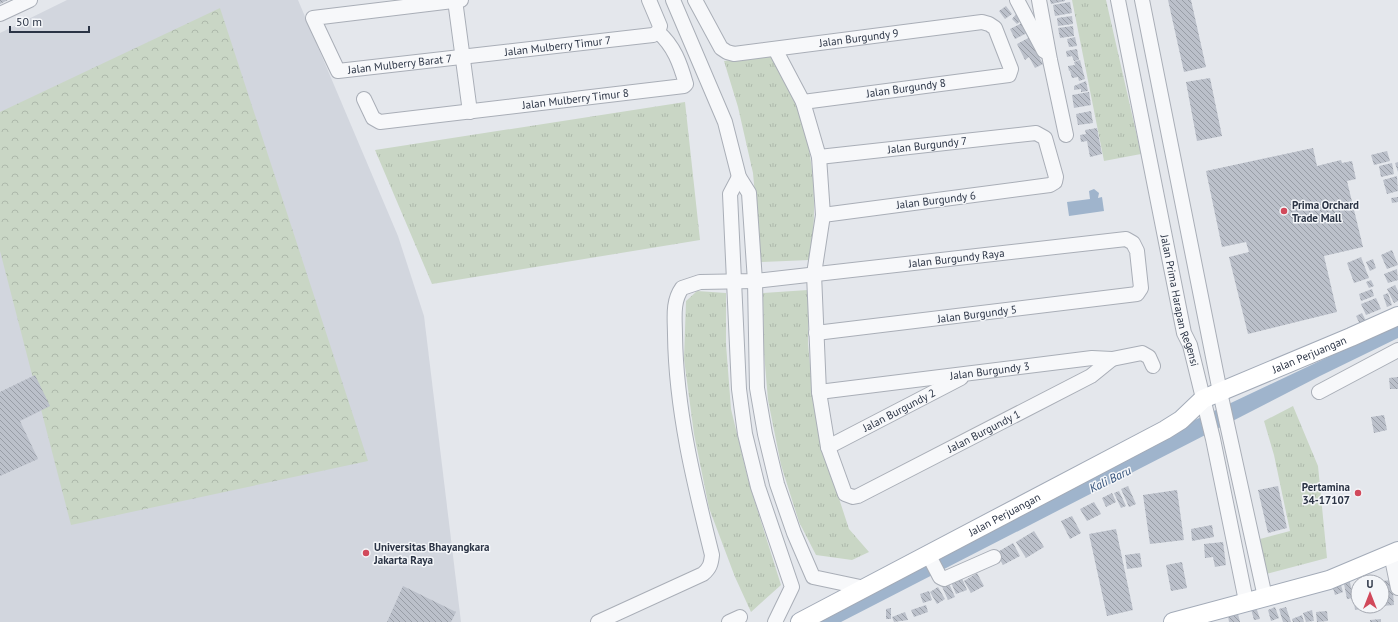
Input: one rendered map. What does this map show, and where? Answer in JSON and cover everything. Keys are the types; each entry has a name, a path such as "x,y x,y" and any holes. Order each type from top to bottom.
{"main road":[{"name":"Jalan Perjuangan","path":"800,622 930,556 1165,430 1205,406 1398,316"},
{"path":"1173,622 1197,618 1246,601 1329,580 1394,552"}],"street":[{"path":"0,14 30,0"},
{"path":"457,0 462,57 470,112"},
{"name":"Jalan Mulberry Barat 7","path":"457,0 313,18 338,71 462,57"},
{"path":"649,0 660,26 656,34"},
{"path":"673,0 725,122 739,177 749,193 755,281 757,388 765,434 777,484 794,533 813,577"},
{"name":"Jalan Burgundy 9","path":"695,0 721,48 734,54 982,22 990,24 995,28 1011,69 1009,75"},
{"path":"1017,0 1050,60"},
{"path":"1039,0 1066,134"},
{"name":"Jalan Prima Harapan Regensi","path":"1118,0 1184,333 1190,345 1213,439 1246,601"},
{"name":"Jalan Prima Harapan Regensi","path":"1142,0 1206,323 1265,597"},
{"name":"Jalan Mulberry Timur 7","path":"462,57 656,34"},
{"name":"Jalan Mulberry Timur 8","path":"364,99 373,118 380,122 681,88 686,84 682,68 667,40 656,34"},
{"path":"775,48 803,102 819,157 823,215 814,274 819,392 828,447"},
{"name":"Jalan Burgundy 8","path":"803,102 1009,75"},
{"path":"1144,129 1166,126"},
{"name":"Jalan Burgundy 7","path":"819,157 1036,133 1045,138 1056,177 1055,182 1050,185"},
{"path":"739,177 730,194 739,389 745,434 758,488 792,587"},
{"name":"Jalan Burgundy 6","path":"823,215 1050,185"},
{"name":"Jalan Burgundy Raya","path":"598,622 703,574 709,569 712,555 692,474 682,419 675,351 675,302 682,288 700,282 735,283 755,281 1126,239 1133,243 1137,251 1141,288 1137,294"},
{"path":"1166,244 1189,240"},
{"name":"Jalan Burgundy 5","path":"816,333 1137,294"},
{"path":"1184,333 1187,326 1191,323 1206,323"},
{"path":"1190,345 1202,348 1210,341"},
{"path":"1319,392 1398,350"},
{"name":"Jalan Burgundy 3","path":"819,392 1092,358 1112,359 1146,354 1153,366"},
{"name":"Jalan Burgundy 1","path":"828,447 842,491 844,494 853,497 1091,376 1112,359"},
{"name":"Jalan Burgundy 2","path":"828,447 970,374"},
{"path":"1394,552 1398,588"},
{"path":"930,556 940,577 947,579 994,557"},
{"path":"775,622 792,587 813,577 865,588"}],"shaded area":[{"path":"67,0 298,0 398,236 424,316 461,622 0,622 0,33"}],"green space":[{"path":"1072,0 1106,0 1141,154 1104,161"},
{"path":"220,8 368,461 71,525 0,251 0,112"},
{"path":"770,55 792,92 806,137 813,178 814,199 814,220 810,260 761,262 753,173 738,107 724,61"},
{"path":"685,102 700,240 432,284 375,150"},
{"path":"808,290 808,343 813,398 829,468 849,529 869,552 852,560 816,555 799,522 781,465 768,400 764,353 763,293"},
{"path":"697,291 726,293 726,344 731,409 749,483 781,585 751,612 735,577 709,508 694,434 684,359 686,301"},
{"path":"1293,406 1318,466 1327,558 1266,574 1260,539 1290,531 1274,455 1264,421"}],"water":[{"path":"1094,189 1099,193 1098,198 1102,197 1104,211 1069,216 1067,202 1090,199 1089,191"},
{"name":"Kali Baru","path":"1398,324 1398,338 1320,376 841,622 814,622 945,556 1197,419"}],"building":[{"path":"0,0 8,0 0,4"},
{"path":"1050,0 1065,0 1065,1 1051,4"},
{"path":"1168,0 1191,0 1206,67 1184,72"},
{"path":"1070,2 1072,13 1055,16 1053,5"},
{"path":"1006,6 1012,14 1005,19 999,11"},
{"path":"1017,13 1022,19 1017,24 1012,19"},
{"path":"1072,16 1073,24 1058,26 1057,18"},
{"path":"1022,23 1027,33 1015,39 1010,29"},
{"path":"1073,26 1074,36 1060,38 1058,28"},
{"path":"1034,35 1037,53 1043,64 1035,68 1029,57 1025,60 1017,44"},
{"path":"1075,37 1077,46 1069,47 1067,39"},
{"path":"1077,49 1079,60 1074,61 1072,56 1067,57 1066,51"},
{"path":"1080,60 1085,79 1079,81 1078,77 1072,78 1070,71 1076,69 1069,71 1068,66 1075,65 1074,62"},
{"path":"1210,78 1222,136 1197,141 1186,82"},
{"path":"1086,81 1088,91 1081,92 1081,89 1074,90 1074,86"},
{"path":"1089,92 1091,105 1074,108 1072,95"},
{"path":"1091,111 1093,123 1078,125 1076,114"},
{"path":"1097,128 1102,154 1090,157 1087,141 1081,142 1080,135 1086,134 1085,130"},
{"name":"Prima Orchard Trade Mall","path":"1313,148 1317,166 1341,160 1342,163 1352,161 1356,179 1347,181 1363,247 1324,256 1337,312 1248,334 1229,257 1249,252 1246,242 1222,247 1206,171"},
{"path":"1387,151 1390,161 1374,165 1371,155"},
{"path":"1398,162 1398,172 1395,163"},
{"path":"1392,163 1394,174 1381,177 1379,166"},
{"path":"1397,176 1398,191 1387,194 1383,180"},
{"path":"1398,197 1398,202 1392,203 1391,198"},
{"path":"1392,250 1398,265 1387,269 1381,255"},
{"path":"1361,257 1369,278 1354,283 1347,263"},
{"path":"1373,259 1376,268 1370,271 1366,262"},
{"path":"1397,269 1398,280 1388,283 1384,274"},
{"path":"1371,280 1374,286 1369,288 1366,282"},
{"path":"1395,285 1398,291 1398,301 1394,303 1387,289"},
{"path":"1372,289 1374,296 1361,301 1359,294"},
{"path":"1388,293 1392,305 1387,307 1383,295"},
{"path":"1376,298 1381,309 1366,315 1361,304"},
{"path":"1362,313 1369,327 1363,330 1356,316"},
{"path":"35,375 50,406 20,421 38,459 0,476 0,392"},
{"path":"1398,377 1398,389 1390,389 1389,378"},
{"path":"1384,415 1387,430 1374,433 1371,417"},
{"path":"1128,486 1136,504 1129,507 1121,489"},
{"path":"1278,486 1287,528 1268,533 1258,490"},
{"path":"1177,490 1184,540 1150,544 1143,495"},
{"path":"1119,491 1126,506 1121,508 1114,493"},
{"path":"1112,493 1116,502 1106,507 1102,498"},
{"path":"1094,502 1101,514 1087,521 1080,509"},
{"path":"1072,516 1081,533 1070,539 1061,521"},
{"path":"1212,525 1214,537 1192,541 1191,529"},
{"path":"1116,529 1133,610 1107,616 1089,534"},
{"path":"1034,531 1044,547 1026,558 1016,542"},
{"path":"1223,542 1226,565 1215,567 1213,557 1205,558 1204,544"},
{"path":"1013,543 1020,556 1003,565 996,553"},
{"path":"1140,553 1142,567 1127,569 1125,555"},
{"path":"1182,562 1187,588 1171,591 1166,565"},
{"path":"977,573 984,586 971,593 964,581"},
{"path":"961,576 967,590 956,594 950,580"},
{"path":"1349,577 1350,598 1347,599 1343,579"},
{"path":"947,579 955,597 948,600 940,582"},
{"path":"1390,580 1392,580 1394,605 1390,605"},
{"path":"1341,585 1343,592 1335,595 1333,588"},
{"path":"403,586 456,612 451,622 387,622"},
{"path":"938,587 945,599 937,604 930,592"},
{"path":"929,591 932,600 923,603 920,594"},
{"path":"926,605 928,612 914,617 911,610"},
{"path":"1256,607 1260,619 1254,620 1251,609"},
{"path":"1275,607 1279,618 1271,621 1268,610"},
{"path":"1286,607 1291,622 1283,622 1279,609"},
{"path":"891,608 891,619 886,619 886,609"},
{"path":"1312,610 1314,621 1306,622 1303,613"},
{"path":"1327,611 1328,621 1317,622 1316,612"},
{"path":"905,612 908,620 894,622 892,617"},
{"path":"1238,614 1240,622 1229,622 1228,616"},
{"path":"1302,615 1304,622 1293,622 1292,619"},
{"path":"1381,619 1381,622 1370,622 1370,620"}],"place":[{"name":"Prima Orchard Trade Mall","path":"1284,211"},
{"name":"Pertamina 34-17107","path":"1358,493"},
{"name":"Universitas Bhayangkara Jakarta Raya","path":"366,553"}]}
